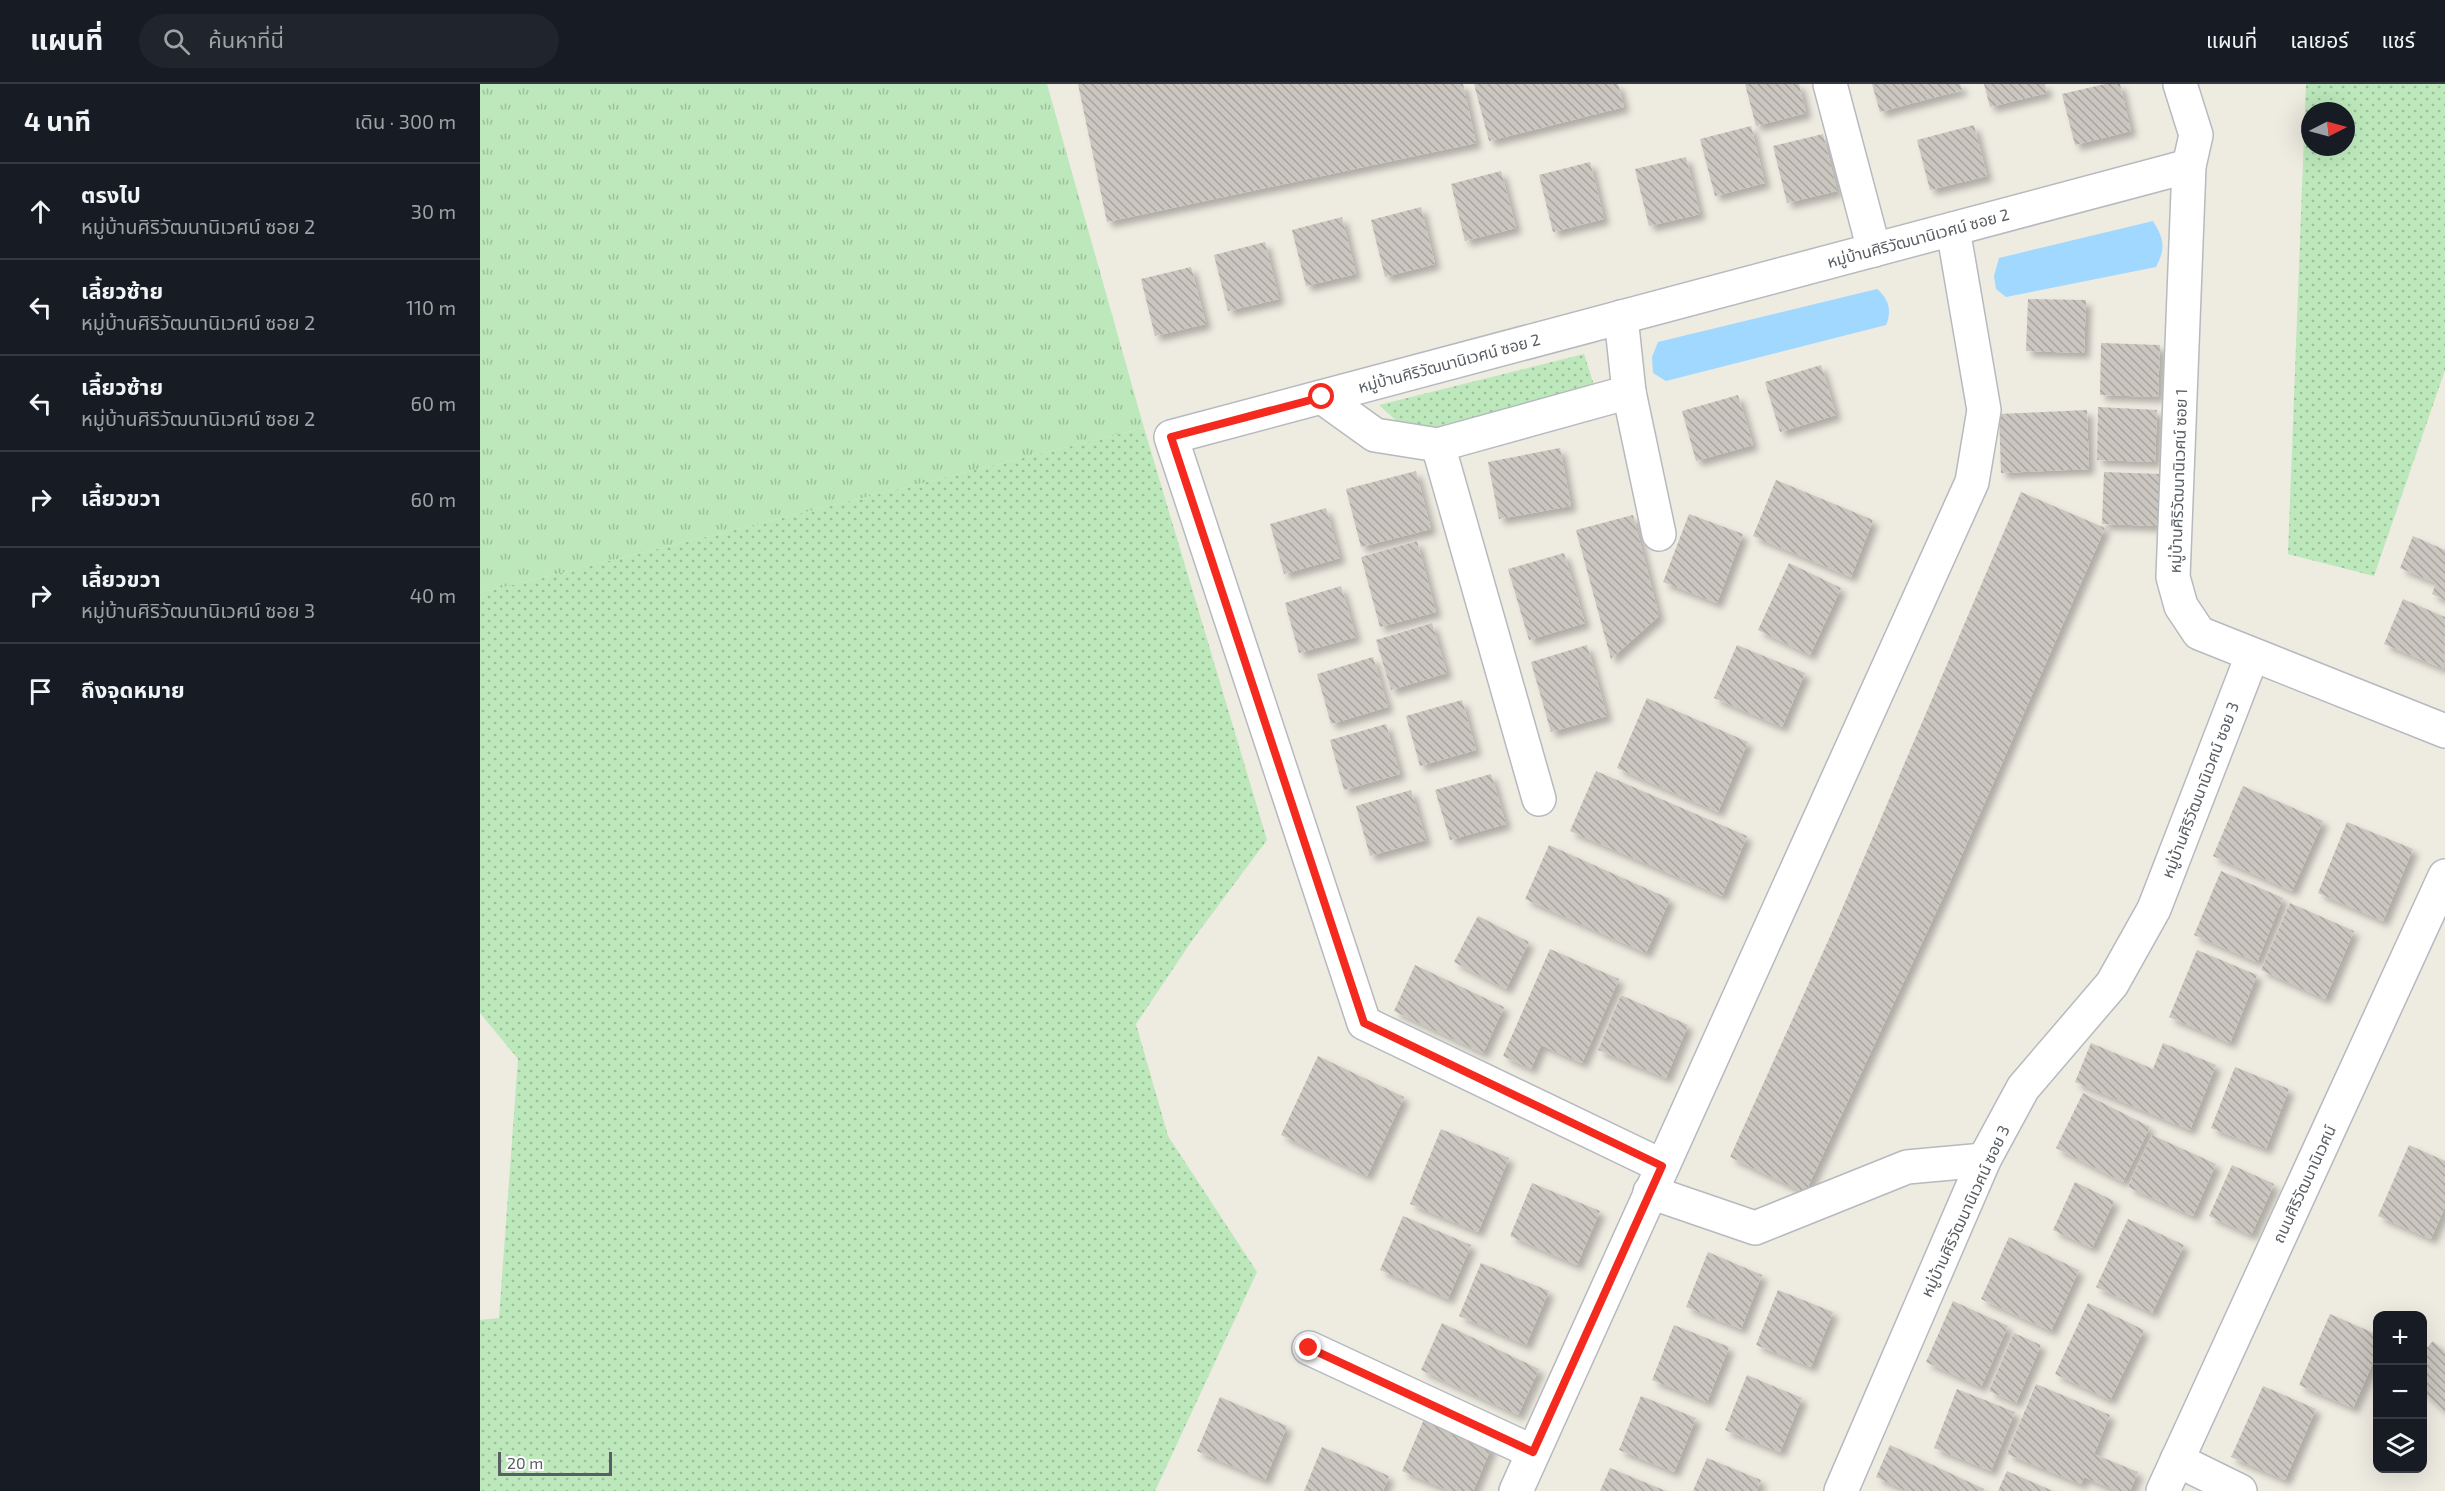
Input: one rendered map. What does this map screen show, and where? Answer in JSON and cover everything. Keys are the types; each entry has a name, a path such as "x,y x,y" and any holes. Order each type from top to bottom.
{"street":[{"path":"1830,84 1874,250"},
{"name":"หมู่บ้านศิริวัฒนานิเวศน์ ซอย 1","path":"2180,84 2196,135 2189,166 2173,577 2181,606 2199,633 2445,731"},
{"name":"หมู่บ้านศิริวัฒนานิเวศน์ ซอย 2","path":"1656,1179 1364,1023 1171,437 2189,166"},
{"path":"1516,1491 1972,482 1984,410 1953,229"},
{"path":"1621,317 1629,392 1659,534"},
{"path":"1322,397 1375,435 1438,446 1629,392"},
{"path":"1438,446 1539,799"},
{"name":"หมู่บ้านศิริวัฒนานิเวศน์ ซอย 3","path":"1841,1491 1984,1160 2023,1088 2112,984 2154,909 2252,656"},
{"name":"ถนนศิริวัฒนานิเวศน์","path":"2163,1491 2445,876"},
{"path":"1656,1179 1755,1228 1907,1167 1984,1160"},
{"path":"1309,1348 1533,1452"},
{"path":"2177,1460 2240,1491"}],"green space":[{"path":"480,84 1047,84 1144,428 480,593"},
{"path":"2306,84 2445,84 2445,370 2374,576 2288,554 2303,156 2355,156 2355,102 2305,102"},
{"path":"1584,354 1594,385 1411,434 1379,405"},
{"path":"1144,428 1267,840 1191,942 1136,1024 1168,1136 1257,1272 1155,1491 480,1491 480,1320 499,1318 518,1059 480,1013 480,593"}],"water":[{"path":"2153,221 2160,233 2162,244 2156,267 2006,297 1996,289 1994,276 1999,258"},
{"path":"1877,289 1888,306 1889,315 1886,325 1666,381 1653,373 1652,357 1658,342"}],"building":[{"path":"1078,84 1463,84 1476,143 1107,222"},
{"path":"1474,84 1618,84 1624,107 1489,141"},
{"path":"1745,84 1799,84 1806,113 1756,126"},
{"path":"1872,84 1960,84 1962,90 1880,112"},
{"path":"1984,84 2045,84 2047,93 1990,107"},
{"path":"2105,84 2120,84 2131,131 2075,145 2062,94"},
{"path":"1974,125 1987,176 1930,190 1917,140"},
{"path":"1751,126 1765,183 1715,196 1700,139"},
{"path":"1823,134 1837,191 1787,203 1773,146"},
{"path":"1686,157 1700,214 1649,226 1635,169"},
{"path":"1590,162 1604,219 1553,232 1539,175"},
{"path":"1501,171 1516,228 1465,241 1451,184"},
{"path":"1421,207 1435,264 1385,277 1371,220"},
{"path":"1342,217 1356,274 1306,286 1292,230"},
{"path":"1265,242 1279,299 1228,311 1214,255"},
{"path":"1191,267 1206,324 1155,336 1141,279"},
{"path":"2028,299 2086,300 2084,353 2026,351"},
{"path":"2101,343 2160,345 2158,397 2100,395"},
{"path":"1821,365 1836,415 1780,432 1765,382"},
{"path":"1738,395 1753,445 1696,461 1682,411"},
{"path":"2098,407 2157,410 2155,462 2097,460"},
{"path":"2087,410 2089,469 2001,473 1999,414"},
{"path":"1560,448 1571,506 1499,519 1488,462"},
{"path":"1416,471 1431,529 1361,547 1346,489"},
{"path":"2104,472 2162,474 2160,526 2102,524"},
{"path":"1776,480 1873,520 1851,577 1753,536"},
{"path":"2021,492 2105,528 1945,893 1805,1193 1730,1157 1833,930"},
{"path":"1326,508 1340,558 1284,574 1270,524"},
{"path":"1689,514 1743,534 1717,603 1663,582"},
{"path":"1633,515 1659,616 1611,659 1576,530"},
{"path":"2413,536 2445,550 2445,600 2432,594 2436,583 2400,568"},
{"path":"1417,541 1436,612 1380,627 1361,557"},
{"path":"1564,553 1585,623 1529,640 1508,569"},
{"path":"1789,563 1841,588 1810,655 1758,630"},
{"path":"1341,586 1356,637 1299,653 1285,603"},
{"path":"2403,599 2445,617 2444,669 2384,644"},
{"path":"1432,623 1447,673 1391,690 1376,640"},
{"path":"1587,645 1607,716 1551,732 1531,662"},
{"path":"1737,645 1805,673 1782,727 1714,698"},
{"path":"1373,657 1388,707 1331,724 1317,674"},
{"path":"1647,698 1748,742 1718,812 1617,768"},
{"path":"1462,700 1476,750 1420,766 1406,716"},
{"path":"1386,724 1400,774 1344,790 1330,740"},
{"path":"1596,771 1747,836 1722,896 1570,831"},
{"path":"1491,774 1506,824 1450,840 1435,790"},
{"path":"2243,786 2323,821 2292,891 2213,856"},
{"path":"1411,790 1426,840 1370,856 1356,806"},
{"path":"2347,822 2413,849 2383,921 2318,893"},
{"path":"1549,845 1670,899 1646,953 1525,899"},
{"path":"2221,871 2283,898 2257,962 2194,935"},
{"path":"2290,903 2354,931 2325,999 2261,970"},
{"path":"1478,916 1529,942 1506,989 1454,962"},
{"path":"1550,949 1619,979 1582,1063 1541,1045 1531,1069 1503,1056"},
{"path":"2197,950 2257,975 2230,1043 2169,1017"},
{"path":"1415,965 1504,1007 1483,1053 1394,1011"},
{"path":"1621,995 1688,1025 1666,1078 1598,1050"},
{"path":"2091,1043 2153,1069 2163,1043 2216,1065 2190,1130 2075,1082"},
{"path":"1318,1056 1404,1097 1367,1176 1281,1135"},
{"path":"2235,1067 2289,1089 2266,1149 2211,1128"},
{"path":"2083,1093 2150,1127 2123,1182 2056,1148"},
{"path":"1441,1129 1509,1158 1478,1232 1410,1204"},
{"path":"2152,1135 2216,1164 2193,1216 2128,1187"},
{"path":"2409,1145 2445,1161 2445,1207 2431,1239 2378,1216"},
{"path":"2232,1165 2274,1184 2251,1235 2209,1216"},
{"path":"2075,1182 2114,1201 2092,1248 2053,1230"},
{"path":"1532,1183 1600,1211 1577,1265 1510,1236"},
{"path":"1403,1216 1471,1245 1448,1299 1380,1270"},
{"path":"2128,1219 2184,1245 2152,1313 2096,1287"},
{"path":"2009,1237 2079,1270 2051,1331 1981,1299"},
{"path":"1708,1252 1762,1275 1741,1329 1686,1307"},
{"path":"1481,1263 1549,1291 1526,1345 1459,1316"},
{"path":"1778,1290 1833,1312 1811,1367 1756,1345"},
{"path":"1953,1301 2008,1326 1981,1387 1926,1362"},
{"path":"2088,1303 2144,1330 2110,1400 2055,1374"},
{"path":"2330,1314 2373,1333 2373,1362 2353,1408 2299,1385"},
{"path":"1442,1323 1539,1369 1518,1415 1421,1370"},
{"path":"1674,1325 1729,1347 1707,1402 1652,1380"},
{"path":"2014,1333 2041,1345 2016,1403 1989,1391"},
{"path":"2433,1341 2445,1352 2445,1412 2427,1396 2427,1348"},
{"path":"1747,1375 1802,1398 1780,1452 1725,1430"},
{"path":"2036,1384 2110,1415 2094,1454 2138,1472 2130,1491 2117,1491 2084,1477 2081,1484 2007,1454"},
{"path":"2263,1386 2316,1409 2285,1480 2231,1457"},
{"path":"1957,1389 2015,1412 1991,1471 1934,1448"},
{"path":"1641,1396 1696,1418 1674,1472 1619,1450"},
{"path":"1220,1397 1287,1426 1265,1480 1197,1451"},
{"path":"1425,1417 1492,1446 1473,1491 1450,1491 1402,1471"},
{"path":"1890,1445 1984,1489 1983,1491 1907,1491 1876,1477"},
{"path":"1322,1447 1389,1476 1383,1491 1304,1491"},
{"path":"1707,1458 1761,1480 1757,1491 1693,1491"},
{"path":"1610,1468 1666,1491 1600,1491"},
{"path":"2007,1471 2053,1491 1998,1491"}],"route":[{"path":"1309,1348 1533,1452 1662,1166 1364,1023 1171,437 1322,397"}]}
